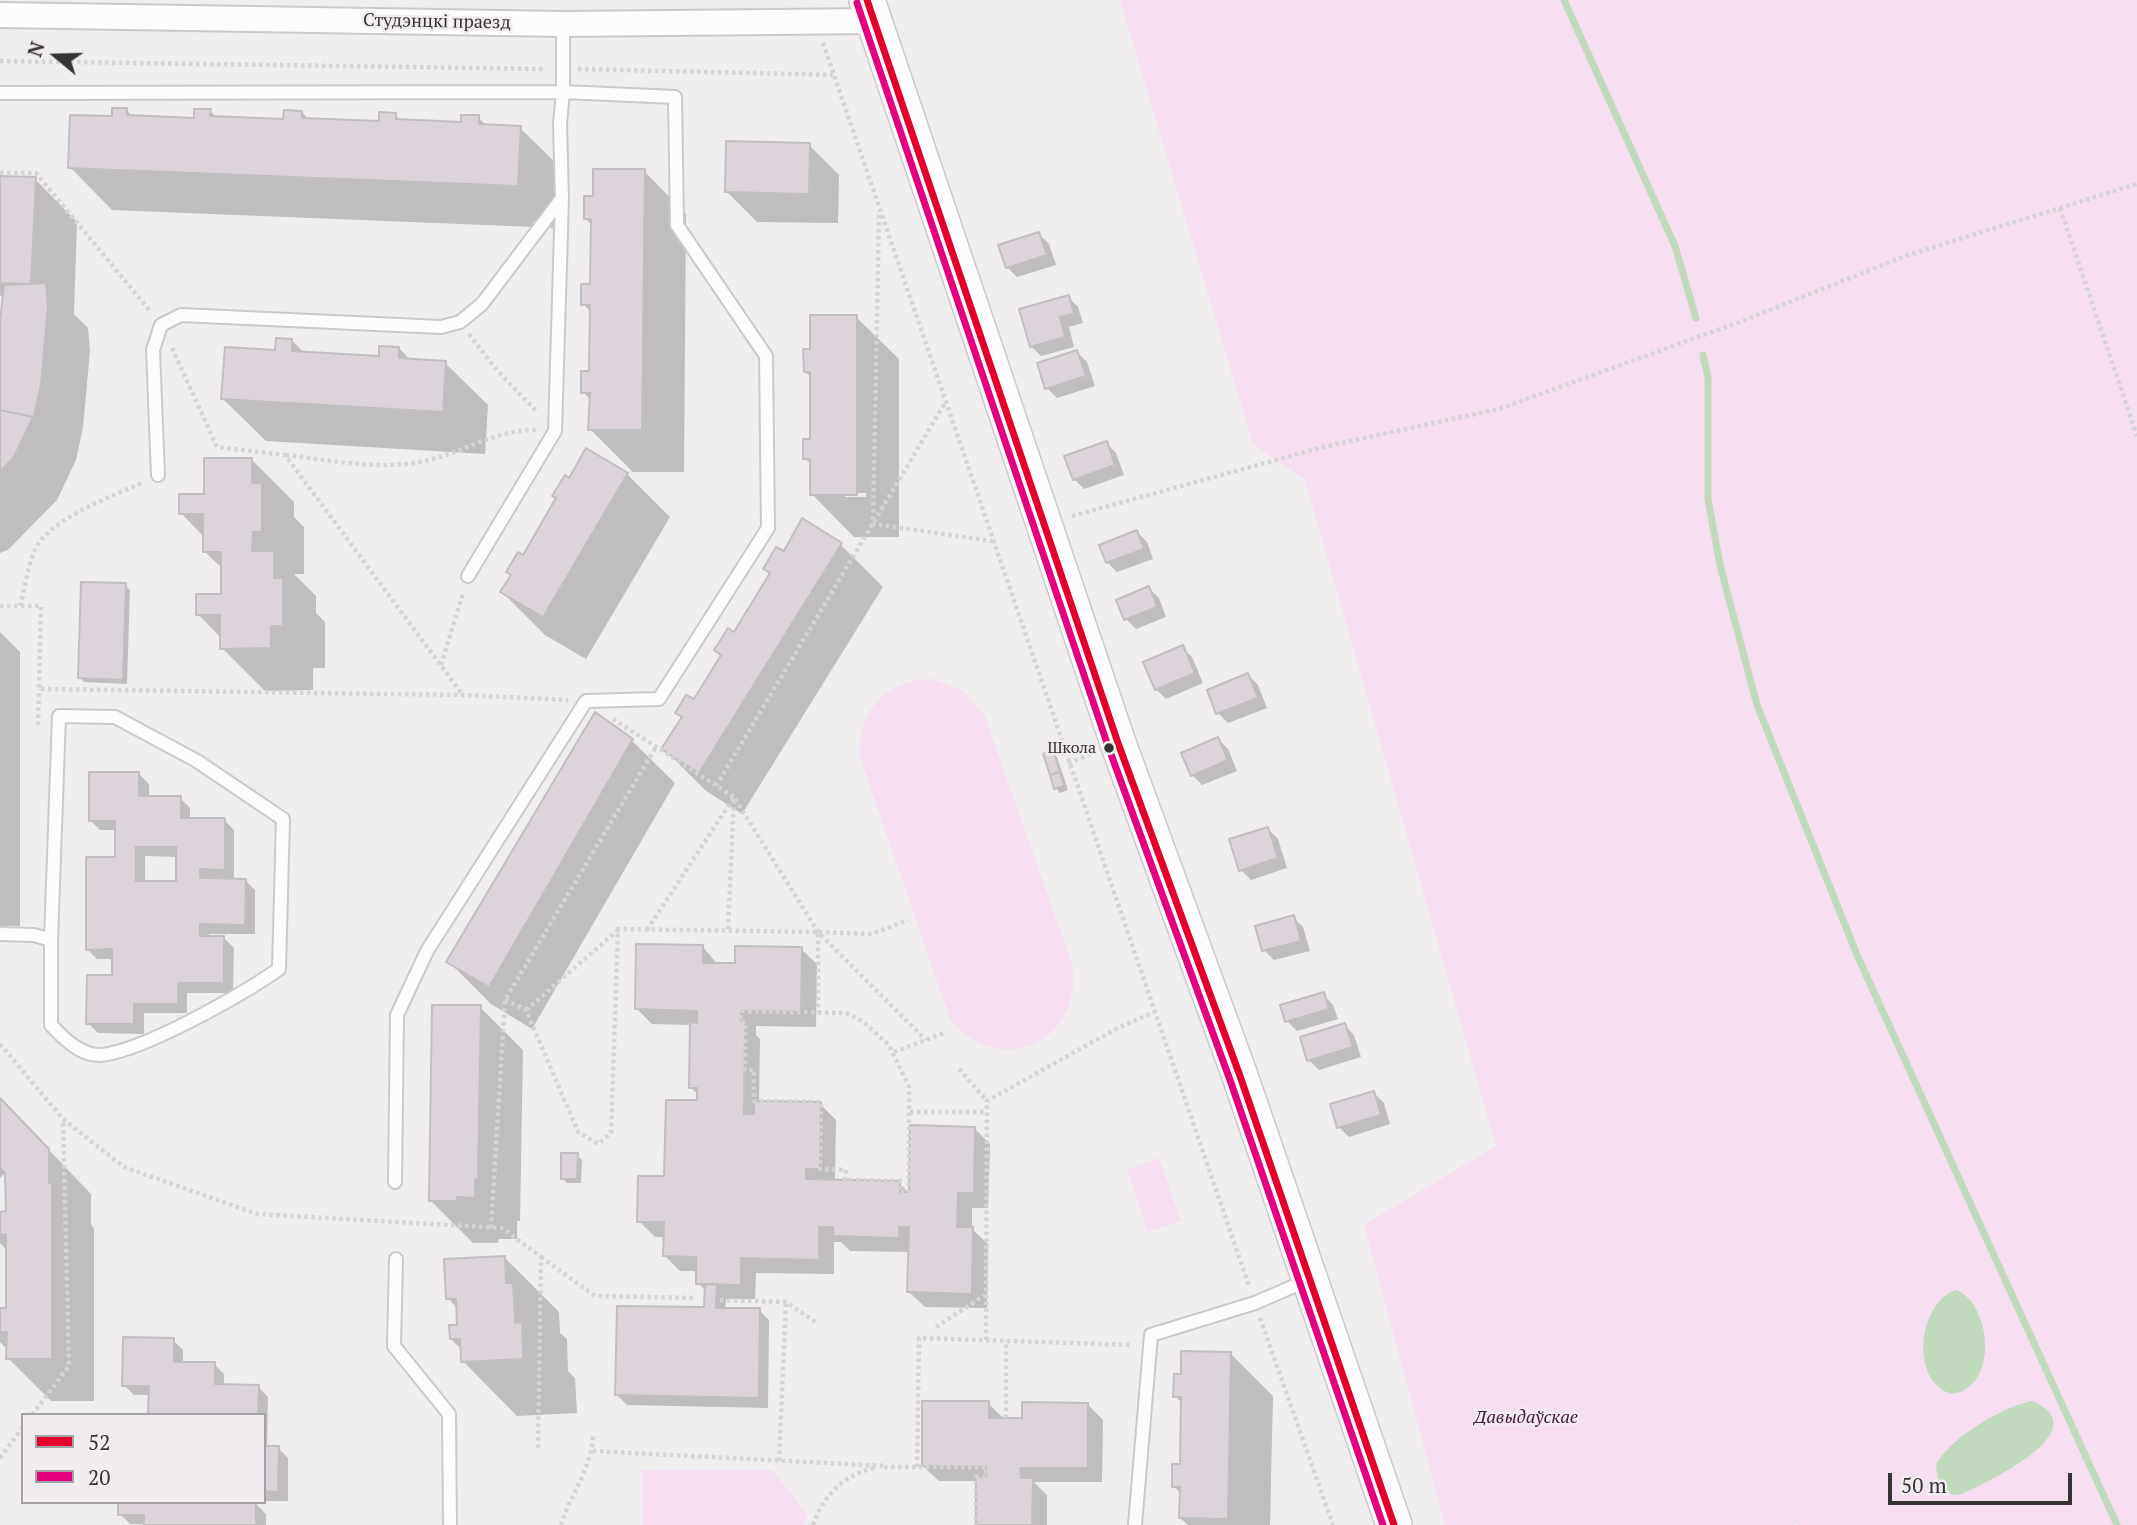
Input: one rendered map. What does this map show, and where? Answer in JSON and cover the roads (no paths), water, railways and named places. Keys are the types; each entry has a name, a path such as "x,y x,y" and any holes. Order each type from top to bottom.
{"main road":[{"path":"871,10 1118,743 1240,1076 1394,1525"}],"street":[{"name":"Студэнцкі праезд","path":"0,15 563,24 816,24 871,10"}],"lane":[{"path":"468,576 555,430 562,198 560,124 563,24"},
{"path":"0,93 563,92 676,97 677,225 766,356 768,528 659,699 586,702 426,951 397,1015 395,1182"},
{"path":"158,475 153,350 161,325 181,315 441,327 460,322 482,304 562,198"},
{"path":"59,716 115,717 197,761 283,819 279,969 252,988 139,1045 98,1056 69,1044 51,1026 51,940 59,716"},
{"path":"0,934 34,935 51,940"},
{"path":"396,1259 394,1346 449,1414 450,1525"},
{"path":"1135,1525 1151,1335 1255,1303 1308,1280"}],"waterway":[{"path":"1564,0 1675,246 1696,318"},
{"path":"1703,355 1708,378 1708,499 1720,565 1757,705 1857,955 2117,1525"}],"place":[{"name":"Школа","path":"1109,748"}],"park label":[{"name":"Давыдаўскае","path":"1526,1418"}]}
